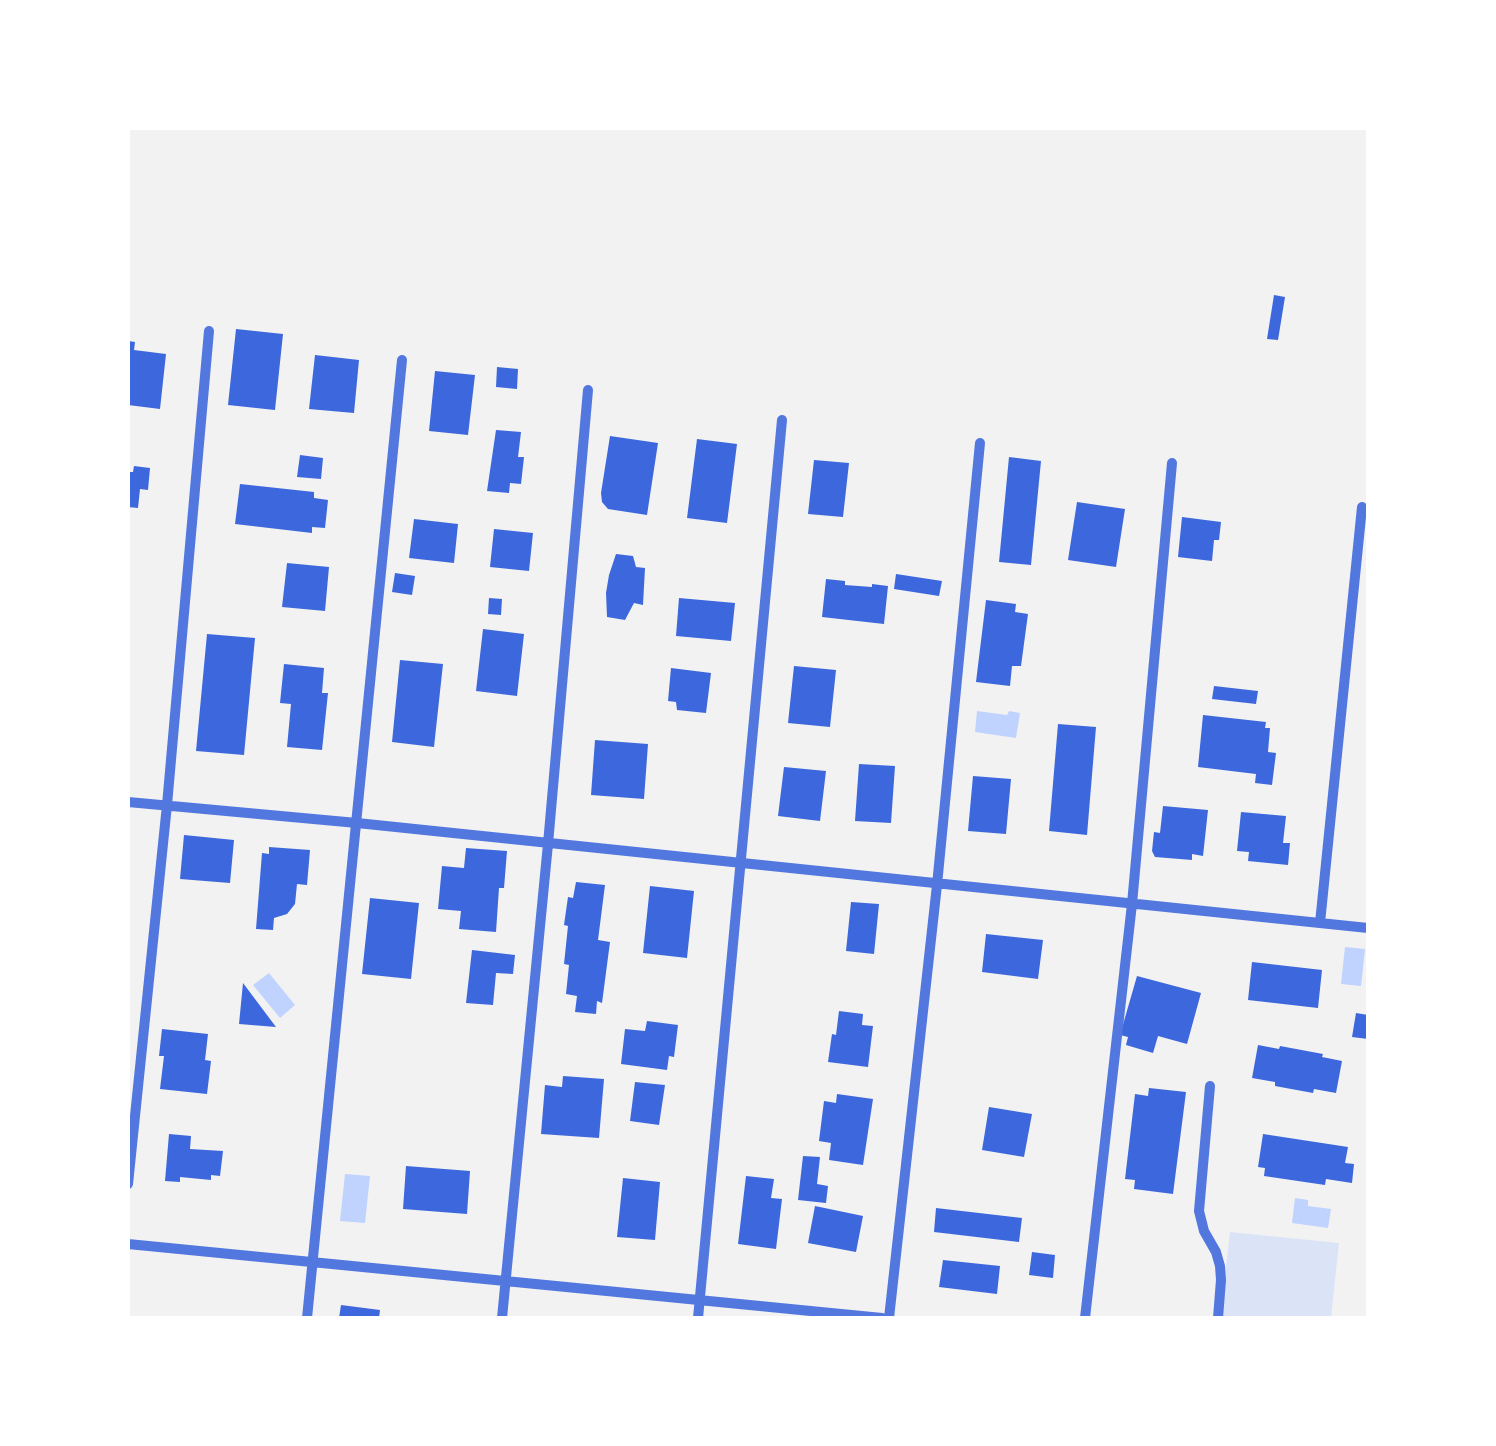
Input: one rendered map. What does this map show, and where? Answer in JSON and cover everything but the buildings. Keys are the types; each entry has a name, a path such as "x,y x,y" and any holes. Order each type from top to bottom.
{"street":[{"path":"128,1184 167,805 209,330"},
{"path":"307,1318 402,360"},
{"path":"502,1318 588,390"},
{"path":"698,1318 782,420"},
{"path":"128,1244 885,1318 937,885 980,444"},
{"path":"1084,1318 1132,904 1172,463"},
{"path":"1320,923 1362,507"},
{"path":"128,802 1368,928"},
{"path":"1210,1086 1199,1211 1220,1266 1218,1318"}],"shaded area":[{"path":"1230,1232 1339,1243 1331,1318 1220,1318"}],"water":[{"path":"977,711 1020,713 1016,738 975,732"},
{"path":"1345,947 1365,949 1361,986 1341,984"},
{"path":"269,973 295,1005 280,1018 253,985"},
{"path":"345,1174 370,1176 365,1223 340,1221"},
{"path":"1295,1198 1308,1200 1308,1206 1331,1209 1328,1228 1292,1223"}]}
